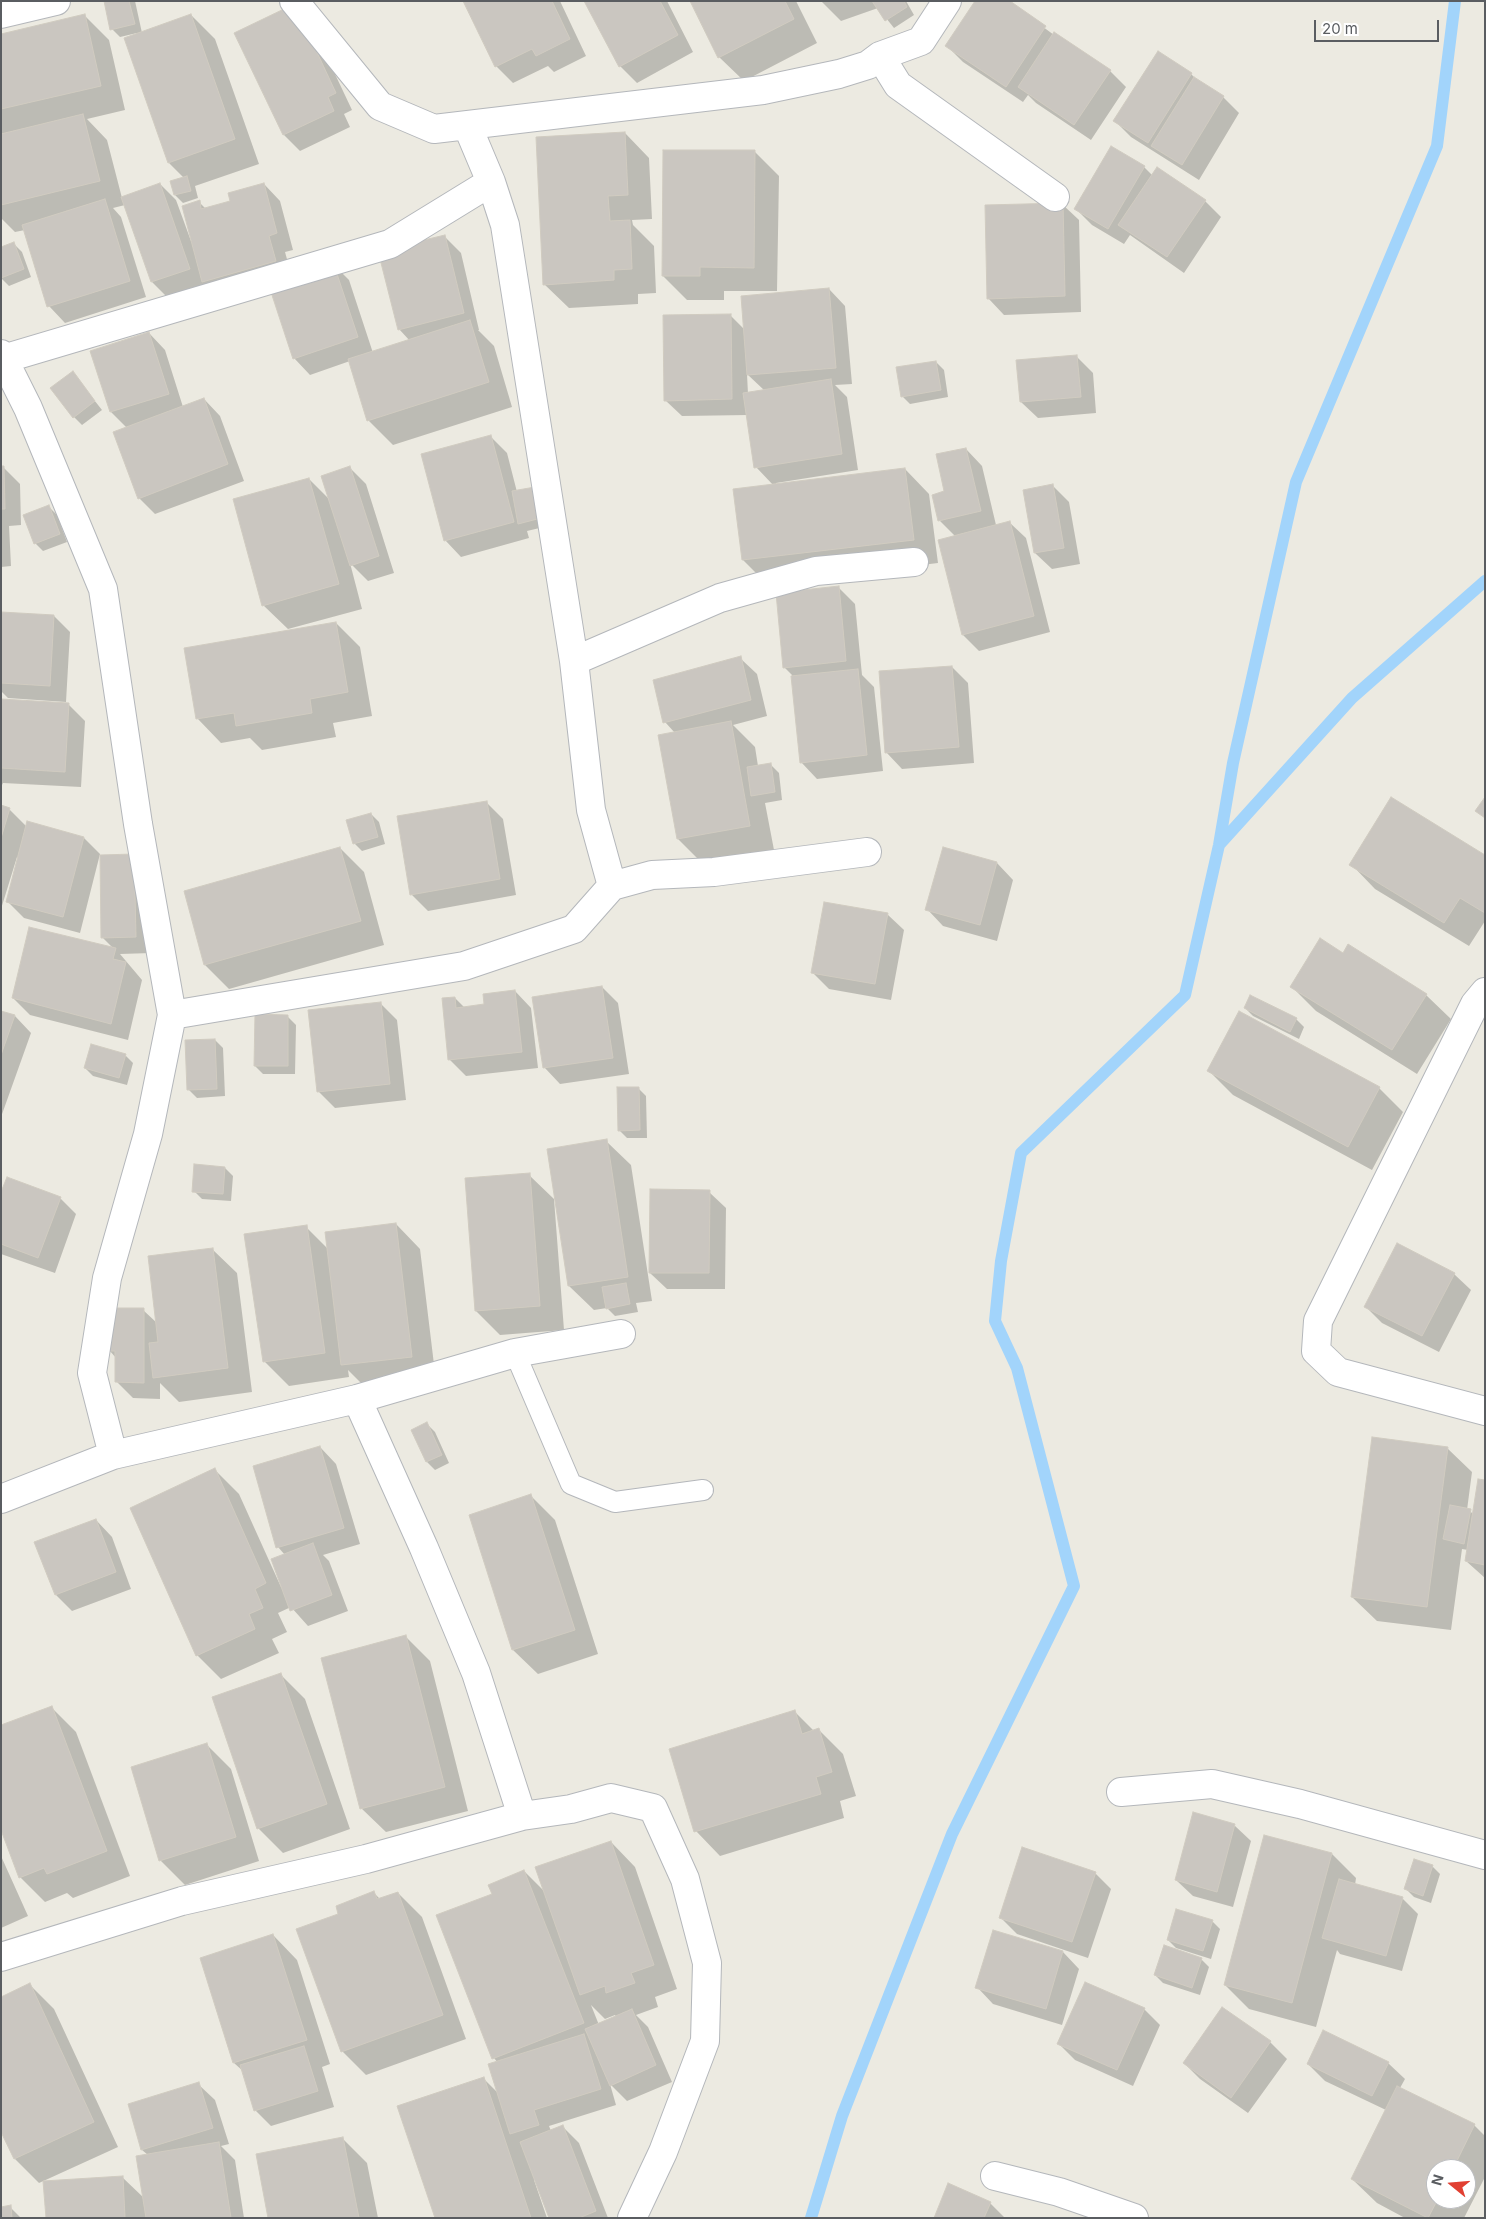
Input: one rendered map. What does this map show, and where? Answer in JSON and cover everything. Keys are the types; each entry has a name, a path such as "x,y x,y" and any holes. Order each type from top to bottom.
{"street":[{"path":"1,14 56,1"},
{"path":"294,1 380,106 434,129 763,90 839,74 868,65 880,56 921,41 947,1"},
{"path":"880,56 898,85 1055,197"},
{"path":"467,126 491,182 505,225 574,661 591,810 612,886"},
{"path":"113,1455 92,1373 107,1278 148,1134 172,1014 138,824 103,589 28,408 2,356 390,244 491,182"},
{"path":"574,661 720,598 816,572 914,562"},
{"path":"172,1014 464,966 574,929 612,886 652,875 714,872 867,852"},
{"path":"1485,992 1474,1004 1318,1321 1316,1350 1338,1372 1485,1411"},
{"path":"1,1499 113,1455 357,1399 515,1353 620,1334"},
{"path":"357,1399 424,1548 476,1673 522,1816"},
{"path":"1121,1792 1212,1784 1300,1804 1485,1855"},
{"path":"1,1957 182,1901 366,1859 522,1816 571,1809 611,1798 653,1808 685,1879 707,1963 705,2041 663,2152 632,2218"},
{"path":"995,2176 1059,2192 1134,2218"}],"lane":[{"path":"515,1353 571,1484 615,1502 703,1490"}],"building":[{"path":"104,1 129,1 135,24 110,30"},
{"path":"463,1 552,1 570,39 536,56 532,49 495,67"},
{"path":"584,1 660,1 678,35 619,67"},
{"path":"690,1 785,1 794,19 718,58"},
{"path":"872,1 904,1 907,7 885,21"},
{"path":"975,1 1010,1 1046,26 1006,87 945,46"},
{"path":"286,8 292,21 301,18 336,93 328,97 334,111 283,135 234,33"},
{"path":"85,14 101,86 1,109 1,34"},
{"path":"191,14 235,139 168,163 124,38"},
{"path":"1054,32 1111,70 1074,125 1018,87"},
{"path":"1158,51 1192,73 1148,143 1113,121"},
{"path":"1194,77 1224,96 1182,165 1151,146"},
{"path":"83,114 100,181 1,205 1,134"},
{"path":"625,132 628,195 608,196 610,221 630,220 632,269 614,270 614,280 543,285 536,137"},
{"path":"1111,146 1145,166 1108,229 1074,209"},
{"path":"663,150 755,150 754,268 700,267 700,276 662,276"},
{"path":"1157,167 1206,200 1167,257 1118,225"},
{"path":"187,176 191,191 174,195 170,181"},
{"path":"160,183 190,269 151,282 121,197"},
{"path":"264,183 277,233 269,236 276,261 202,282 182,206 200,200 201,209 230,201 228,193"},
{"path":"105,199 130,281 47,307 22,225"},
{"path":"1063,203 1065,296 987,299 985,205"},
{"path":"445,235 464,313 398,330 378,251"},
{"path":"14,242 24,269 1,278 1,247"},
{"path":"333,262 358,337 293,359 268,283"},
{"path":"829,288 836,368 747,375 741,296"},
{"path":"731,314 732,399 664,401 663,315"},
{"path":"470,320 489,382 367,421 348,359"},
{"path":"149,332 169,394 110,412 90,351"},
{"path":"1077,355 1081,397 1020,402 1016,360"},
{"path":"936,361 941,390 901,397 896,367"},
{"path":"73,371 95,401 73,418 50,388"},
{"path":"831,379 842,454 754,468 743,393"},
{"path":"204,398 228,464 138,499 113,432"},
{"path":"491,435 514,522 444,541 421,454"},
{"path":"966,448 981,511 938,521 932,495 944,491 936,454"},
{"path":"1,466 4,466 5,509 1,509"},
{"path":"350,466 379,556 350,566 321,476"},
{"path":"905,468 914,540 742,560 733,489"},
{"path":"309,478 339,584 262,606 233,499"},
{"path":"1053,484 1064,548 1034,553 1023,490"},
{"path":"535,487 541,518 518,524 512,491"},
{"path":"49,505 60,534 34,544 23,515"},
{"path":"1010,521 1034,616 962,635 938,540"},
{"path":"839,586 846,661 783,668 776,593"},
{"path":"1,612 54,615 50,686 1,683"},
{"path":"336,622 348,692 310,699 312,713 236,726 234,713 196,719 184,648"},
{"path":"741,656 751,700 663,723 653,680"},
{"path":"952,666 959,747 885,753 879,671"},
{"path":"858,669 867,755 800,763 791,676"},
{"path":"1,699 69,703 65,772 1,768"},
{"path":"731,721 750,826 677,839 658,735"},
{"path":"771,763 775,792 751,796 747,767"},
{"path":"1391,797 1485,855 1485,913 1460,898 1444,923 1349,865"},
{"path":"1485,797 1485,818 1475,811"},
{"path":"487,801 500,879 410,895 397,816"},
{"path":"1,805 10,808 1,838"},
{"path":"371,813 378,837 353,844 346,820"},
{"path":"27,821 84,837 63,917 6,902"},
{"path":"340,847 361,921 204,965 184,891"},
{"path":"943,847 997,862 980,925 925,910"},
{"path":"134,854 136,937 101,938 100,855"},
{"path":"824,902 888,913 875,984 811,973"},
{"path":"29,927 116,948 113,959 126,962 111,1024 12,998"},
{"path":"1320,938 1343,953 1348,944 1427,994 1392,1050 1290,987"},
{"path":"602,986 613,1058 543,1068 532,997"},
{"path":"515,990 522,1052 448,1060 442,998 455,997 456,1008 484,1004 483,994"},
{"path":"1250,995 1297,1018 1290,1032 1244,1008"},
{"path":"381,1002 390,1084 317,1092 308,1010"},
{"path":"1,1011 15,1015 1,1055"},
{"path":"1239,1011 1380,1087 1348,1147 1207,1071"},
{"path":"255,1014 288,1015 288,1066 254,1066"},
{"path":"215,1039 217,1089 187,1090 185,1040"},
{"path":"91,1044 126,1054 119,1078 84,1068"},
{"path":"617,1087 639,1087 640,1130 618,1131"},
{"path":"607,1139 628,1277 568,1286 547,1149"},
{"path":"194,1164 225,1167 223,1194 192,1192"},
{"path":"530,1173 540,1306 475,1311 465,1178"},
{"path":"7,1177 61,1197 38,1258 1,1244 1,1192"},
{"path":"650,1189 710,1190 709,1273 649,1273"},
{"path":"396,1223 412,1357 341,1365 325,1232"},
{"path":"307,1225 325,1353 263,1362 244,1234"},
{"path":"1397,1243 1455,1273 1422,1336 1364,1307"},
{"path":"213,1248 228,1368 153,1378 149,1343 158,1342 148,1256"},
{"path":"626,1283 630,1304 606,1309 602,1287"},
{"path":"108,1308 144,1308 144,1383 115,1382 115,1351 108,1351"},
{"path":"427,1422 442,1455 426,1462 411,1430"},
{"path":"1372,1437 1448,1447 1427,1607 1351,1597"},
{"path":"320,1446 344,1528 276,1548 253,1466"},
{"path":"215,1468 266,1583 255,1589 263,1608 249,1614 255,1629 196,1656 130,1508"},
{"path":"1478,1479 1485,1480 1485,1565 1465,1561"},
{"path":"531,1494 575,1630 512,1650 469,1515"},
{"path":"1450,1505 1471,1509 1464,1544 1443,1539"},
{"path":"96,1519 116,1572 55,1595 34,1542"},
{"path":"313,1543 332,1595 290,1611 271,1559"},
{"path":"406,1635 445,1787 360,1809 321,1658"},
{"path":"281,1673 327,1804 257,1829 212,1697"},
{"path":"52,1706 107,1851 47,1874 44,1868 19,1878 1,1830 1,1725"},
{"path":"795,1710 802,1734 819,1728 832,1772 816,1777 821,1794 694,1832 669,1749"},
{"path":"207,1743 236,1837 159,1861 131,1767"},
{"path":"1193,1812 1235,1824 1217,1892 1175,1880"},
{"path":"1264,1835 1332,1853 1292,2003 1224,1985"},
{"path":"611,1841 654,1965 631,1973 635,1983 606,1993 605,1986 580,1995 535,1867"},
{"path":"1022,1847 1096,1872 1072,1942 999,1918"},
{"path":"1414,1859 1433,1865 1423,1896 1404,1889"},
{"path":"524,1870 584,2023 492,2059 436,1915 492,1894 488,1885"},
{"path":"1339,1879 1403,1897 1386,1956 1322,1938"},
{"path":"374,1891 377,1899 398,1892 443,2015 341,2052 296,1929 338,1914 336,1906"},
{"path":"1176,1909 1213,1920 1203,1951 1167,1940"},
{"path":"993,1930 1063,1951 1046,2009 975,1988"},
{"path":"273,1934 307,2040 233,2063 200,1958"},
{"path":"1164,1945 1202,1958 1192,1988 1154,1975"},
{"path":"1085,1982 1145,2008 1117,2070 1057,2044"},
{"path":"30,1983 94,2122 14,2159 1,2132 1,1997"},
{"path":"1222,2007 1271,2041 1231,2098 1183,2063"},
{"path":"632,2009 656,2065 610,2086 585,2029"},
{"path":"1323,2030 1389,2062 1372,2096 1307,2064"},
{"path":"584,2034 601,2089 534,2110 539,2125 510,2134 488,2064"},
{"path":"304,2046 318,2091 254,2111 240,2065"},
{"path":"484,2077 531,2218 435,2218 397,2106"},
{"path":"199,2082 213,2128 141,2150 128,2104"},
{"path":"1397,2086 1475,2124 1458,2159 1426,2159 1426,2209 1433,2209 1428,2218 1351,2179"},
{"path":"563,2125 596,2211 579,2218 549,2218 520,2142"},
{"path":"343,2137 359,2218 268,2218 256,2154"},
{"path":"219,2142 231,2218 146,2218 136,2156"},
{"path":"123,2176 125,2218 46,2218 43,2181"},
{"path":"948,2183 991,2202 984,2218 934,2218"},
{"path":"11,2205 12,2218 1,2218 1,2207"}],"waterway":[{"path":"811,2218 842,2116 952,1834 1074,1586 1017,1368 995,1321 1001,1261 1021,1153 1185,995 1219,845 1233,763 1296,482 1437,146 1455,1"},
{"path":"1219,845 1352,698 1485,581"}]}
